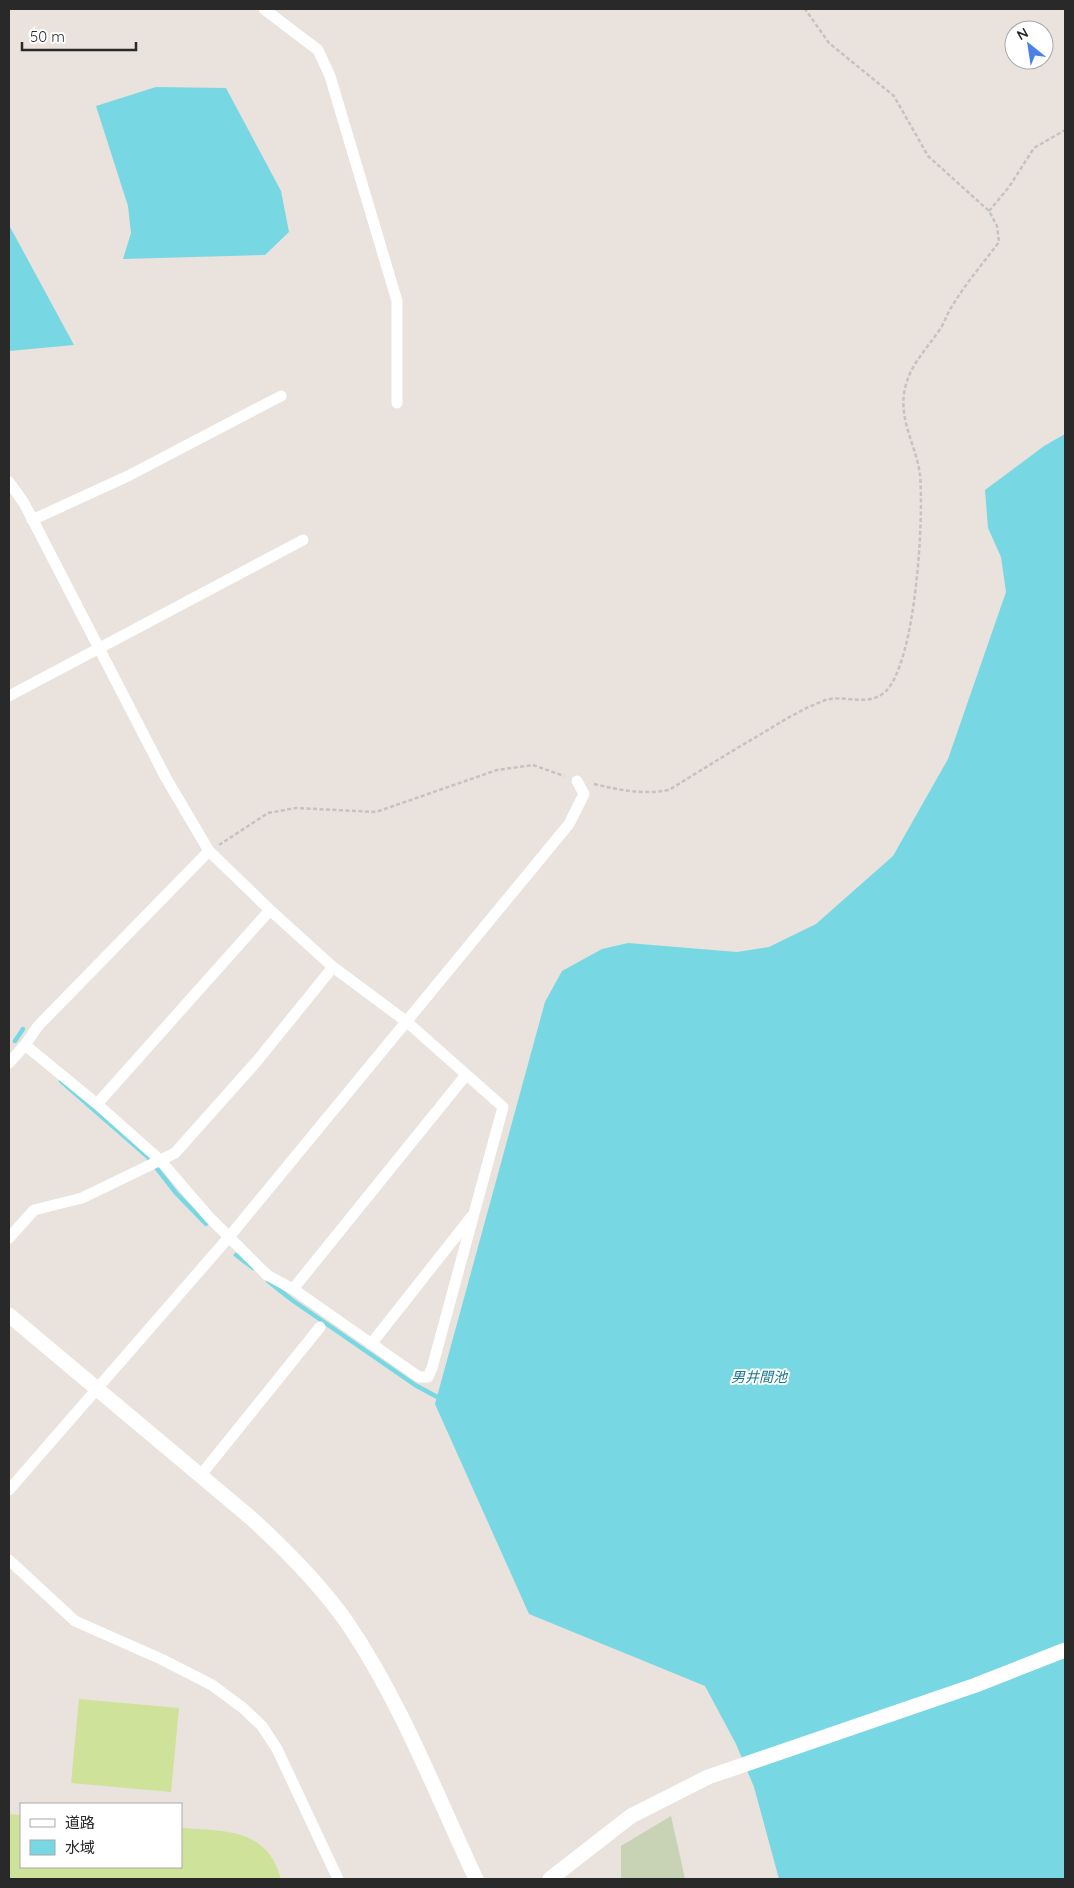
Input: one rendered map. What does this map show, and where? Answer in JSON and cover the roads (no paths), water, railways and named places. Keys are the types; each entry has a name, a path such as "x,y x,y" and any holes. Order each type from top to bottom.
{"street":[{"path":"264,9 318,50 330,76 397,301 397,403"},
{"path":"32,520 128,476 281,396"},
{"path":"9,482 32,520 166,778 210,851 270,910 333,967 407,1022 503,1107 476,1211 428,1377 418,1377 293,1289 267,1275 209,1217 160,1160 26,1045"},
{"path":"9,696 303,540"},
{"path":"9,1490 229,1237 569,824 584,794 577,781"},
{"path":"9,1063 26,1045 38,1026 210,851"},
{"path":"97,1104 270,910"},
{"path":"9,1238 34,1210 82,1198 175,1153 257,1060 333,967"},
{"path":"293,1289 466,1075"},
{"path":"370,1344 476,1211"},
{"path":"9,1315 281,1546 322,1590 348,1623 393,1699 476,1879"},
{"path":"200,1476 320,1327"},
{"path":"9,1560 75,1621 161,1659 212,1685 243,1708 262,1726 277,1749 338,1879"},
{"path":"550,1879 631,1816 708,1777 976,1685 1065,1650"}],"water":[{"path":"156,87 226,88 281,191 289,232 265,255 123,259 131,233 128,206 96,106"},
{"path":"9,225 74,345 9,351"},
{"name":"男井間池","path":"1065,434 1065,1879 779,1879 754,1787 736,1744 705,1686 529,1614 435,1404 545,1002 562,971 602,949 628,943 737,952 769,947 816,924 893,856 948,759 1006,592 1001,557 988,528 985,490 1044,446"}],"waterway":[{"path":"15,1041 23,1029"},
{"path":"61,1081 148,1157 176,1193 206,1224"},
{"path":"236,1255 253,1268"},
{"path":"268,1281 292,1300 415,1385 441,1399"}]}
